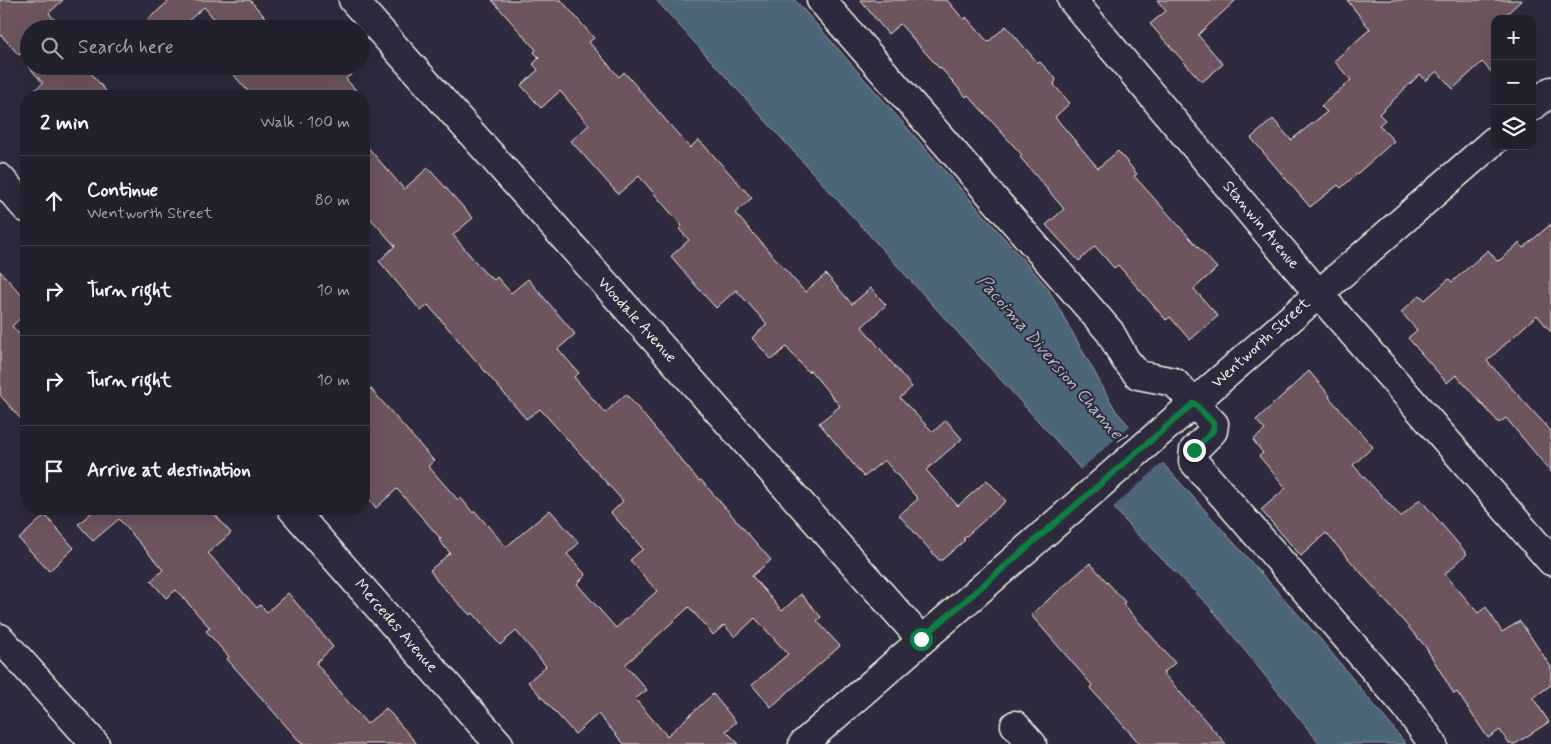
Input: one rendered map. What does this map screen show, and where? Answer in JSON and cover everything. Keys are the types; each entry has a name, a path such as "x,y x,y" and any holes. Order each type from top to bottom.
{"street":[{"name":"Woodale Avenue","path":"353,0 921,639"},
{"path":"821,0 1110,332 1125,359 1138,375 1174,382 1191,406 1214,424 1213,431 1194,450 1193,461 1405,705 1433,744"},
{"name":"Stanwin Avenue","path":"1072,0 1317,292 1551,561"},
{"path":"1534,105 1551,90"},
{"name":"Wentworth Street","path":"803,744 921,639 1191,406 1317,292 1491,143"},
{"path":"0,178 20,201"},
{"name":"Mercedes Avenue","path":"297,515 499,744"},
{"path":"0,638 94,744"}],"water":[{"name":"Pacoima Diversion Channel","path":"656,0 795,0 1047,287 1116,411 1321,640 1406,744 1320,744 1209,606 1133,530 1059,444"}],"pier":[{"path":"1132,424 1165,461 1111,509 1079,471"}],"building":[{"path":"0,0 63,0 49,13 55,20 20,20 19,55 0,34"},
{"path":"170,0 250,0 267,20 215,20 204,7 189,20 147,20"},
{"path":"492,0 561,0 594,38 589,42 619,77 624,72 690,148 698,140 703,144 752,198 735,213 805,292 826,274 852,304 871,288 886,305 862,327 912,387 900,398 933,432 946,420 962,439 926,470 958,506 987,480 1006,501 942,560 939,560 899,515 918,499 884,460 864,477 819,423 840,406 810,370 808,372 786,347 772,360 752,338 767,324 736,290 716,308 671,256 689,240 679,229 682,226 639,176 618,194 571,141 589,125 560,91 541,108 521,85 538,70 533,64 539,58 534,52 536,50"},
{"path":"860,0 947,0 964,20 966,17 988,42 1006,26 1038,63 1040,62 1056,79 1054,85 1070,103 1055,117 1098,168 1118,151 1137,174 1134,176 1217,268 1194,289 1218,316 1190,340 1170,317 1166,320 1118,265 1114,268 1095,246 1079,261 1046,225 1064,209 1020,157 1022,155 900,24 888,34"},
{"path":"1157,0 1236,0 1198,35 1223,64 1202,82 1150,24 1166,11"},
{"path":"1347,0 1522,0 1505,15 1491,15 1491,72 1482,62 1453,89 1437,71 1426,81 1420,74 1379,114 1385,120 1379,125 1394,141 1341,188 1338,185 1310,207 1251,138 1273,119 1291,140 1327,112 1321,106 1351,80 1334,61 1370,29"},
{"path":"36,75 92,75 105,90 35,90 43,83"},
{"path":"234,75 351,75 346,79 356,90 247,90"},
{"path":"370,150 404,189 428,168 473,218 453,235 484,272 494,280 497,277 511,293 528,279 575,334 558,349 579,373 574,377 605,413 626,394 699,481 701,480 771,560 752,576 782,611 801,594 821,617 817,621 840,646 771,707 752,685 788,654 755,618 735,637 724,625 713,635 689,607 625,665 647,690 635,699 667,736 713,694 736,722 726,731 739,744 624,744 598,714 575,734 528,682 546,666 516,631 500,645 473,613 470,615 437,581 430,570 450,553 439,540 441,539 397,489 376,508 370,500 370,388 434,461 428,466 458,500 461,498 473,513 475,511 506,547 550,510 579,543 567,554 586,575 577,584 616,628 657,591 630,560 643,549 611,513 623,501 540,409 526,419 428,305 421,311 379,261 395,246 370,218"},
{"path":"1551,224 1551,332 1537,315 1487,361 1551,431 1551,472 1506,418 1499,423 1456,375 1447,383 1408,338 1417,330 1401,312 1420,295 1425,300 1449,279 1452,282 1488,250 1497,261 1500,260 1519,243 1523,248"},
{"path":"0,271 20,293 20,319 12,326 20,335 20,418 0,395"},
{"path":"1309,371 1373,447 1353,465 1401,517 1420,499 1467,554 1445,574 1478,613 1486,607 1502,632 1520,621 1551,667 1551,685 1533,698 1549,722 1515,744 1509,744 1500,730 1488,738 1457,692 1454,694 1425,646 1326,533 1301,556 1261,510 1286,488 1259,456 1263,453 1253,440 1265,430 1256,420"},
{"path":"45,515 74,548 49,571 19,539"},
{"path":"89,515 215,515 231,533 208,553 257,608 260,605 267,612 288,593 333,647 316,663 336,688 367,724 386,708 417,744 302,744 227,659 229,657 206,631 210,628 176,590 166,598 151,581 163,570 119,519 93,541 78,524"},
{"path":"1090,563 1175,663 1163,673 1226,744 1140,744 1090,688 1092,685 1031,615"}],"route":[{"path":"921,639 1060,521 1194,403 1214,424 1213,431 1194,450"}]}
